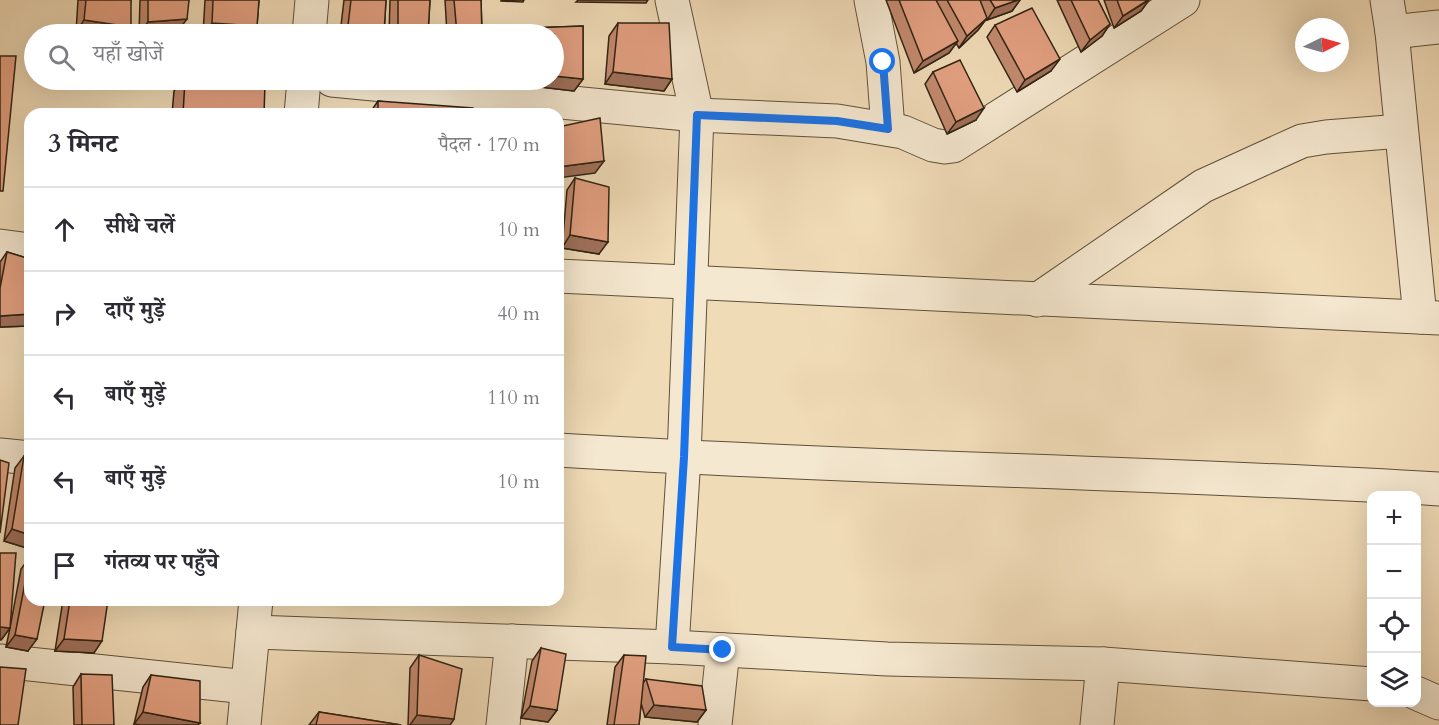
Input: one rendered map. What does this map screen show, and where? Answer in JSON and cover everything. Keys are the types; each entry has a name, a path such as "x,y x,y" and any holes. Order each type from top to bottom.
{"street":[{"path":"310,24 312,0"},
{"path":"672,0 697,115 684,457 672,647"},
{"path":"871,0 883,62 888,129"},
{"path":"436,90 697,115 837,121 903,132 933,145 945,147 952,146 1183,0"},
{"path":"564,276 1430,318 1401,131 1387,0"},
{"path":"1392,32 1439,27"},
{"path":"302,108 303,90"},
{"path":"1038,300 1203,186 1302,141 1401,131"},
{"path":"0,246 24,249"},
{"path":"564,450 1271,479 1439,489"},
{"path":"0,455 24,457"},
{"path":"244,725 255,606"},
{"path":"253,632 672,647 887,659 1103,664 1367,684"},
{"path":"503,725 512,641"},
{"path":"715,725 723,650"},
{"path":"0,662 248,687"},
{"path":"1097,725 1103,664"},
{"path":"1421,695 1439,703"}],"building":[{"path":"86,0 131,0 131,24 84,20"},
{"path":"148,0 189,0 187,19 148,22"},
{"path":"213,0 259,0 257,24 212,23"},
{"path":"351,0 386,0 385,24 348,24"},
{"path":"398,0 430,0 429,24 398,24"},
{"path":"454,0 481,0 482,24 456,24"},
{"path":"899,0 936,0 958,41 923,61"},
{"path":"947,0 980,0 987,18 967,36"},
{"path":"990,0 1018,0 995,8"},
{"path":"1071,0 1098,0 1110,24 1090,40"},
{"path":"1117,0 1148,0 1123,16"},
{"path":"1032,8 1060,59 1025,80 995,25"},
{"path":"618,23 669,23 672,79 613,72"},
{"path":"583,26 583,79 564,77 564,27"},
{"path":"0,56 16,56 3,191 0,191"},
{"path":"960,60 984,108 956,122 933,72"},
{"path":"184,90 265,90 264,108 183,108"},
{"path":"378,101 473,108 378,108"},
{"path":"600,118 604,161 564,166 564,126"},
{"path":"575,178 609,187 608,242 570,235"},
{"path":"7,252 24,257 24,314 0,316 0,288"},
{"path":"24,456 24,533 12,529"},
{"path":"0,460 9,463 0,533"},
{"path":"0,553 16,553 10,628 0,627"},
{"path":"24,588 24,606 44,606 37,639 15,635"},
{"path":"69,606 107,606 102,641 64,639"},
{"path":"541,648 566,654 557,710 530,706"},
{"path":"419,655 462,669 454,719 417,715"},
{"path":"624,655 646,656 639,725 614,725"},
{"path":"0,667 26,669 18,725 0,725"},
{"path":"81,674 112,675 114,725 82,725"},
{"path":"151,675 200,681 200,723 143,712"},
{"path":"646,679 702,686 706,710 654,705"},
{"path":"319,712 401,725 316,725"}],"route":[{"path":"723,650 672,647 684,457 697,115 837,121 888,129 883,62"}]}
